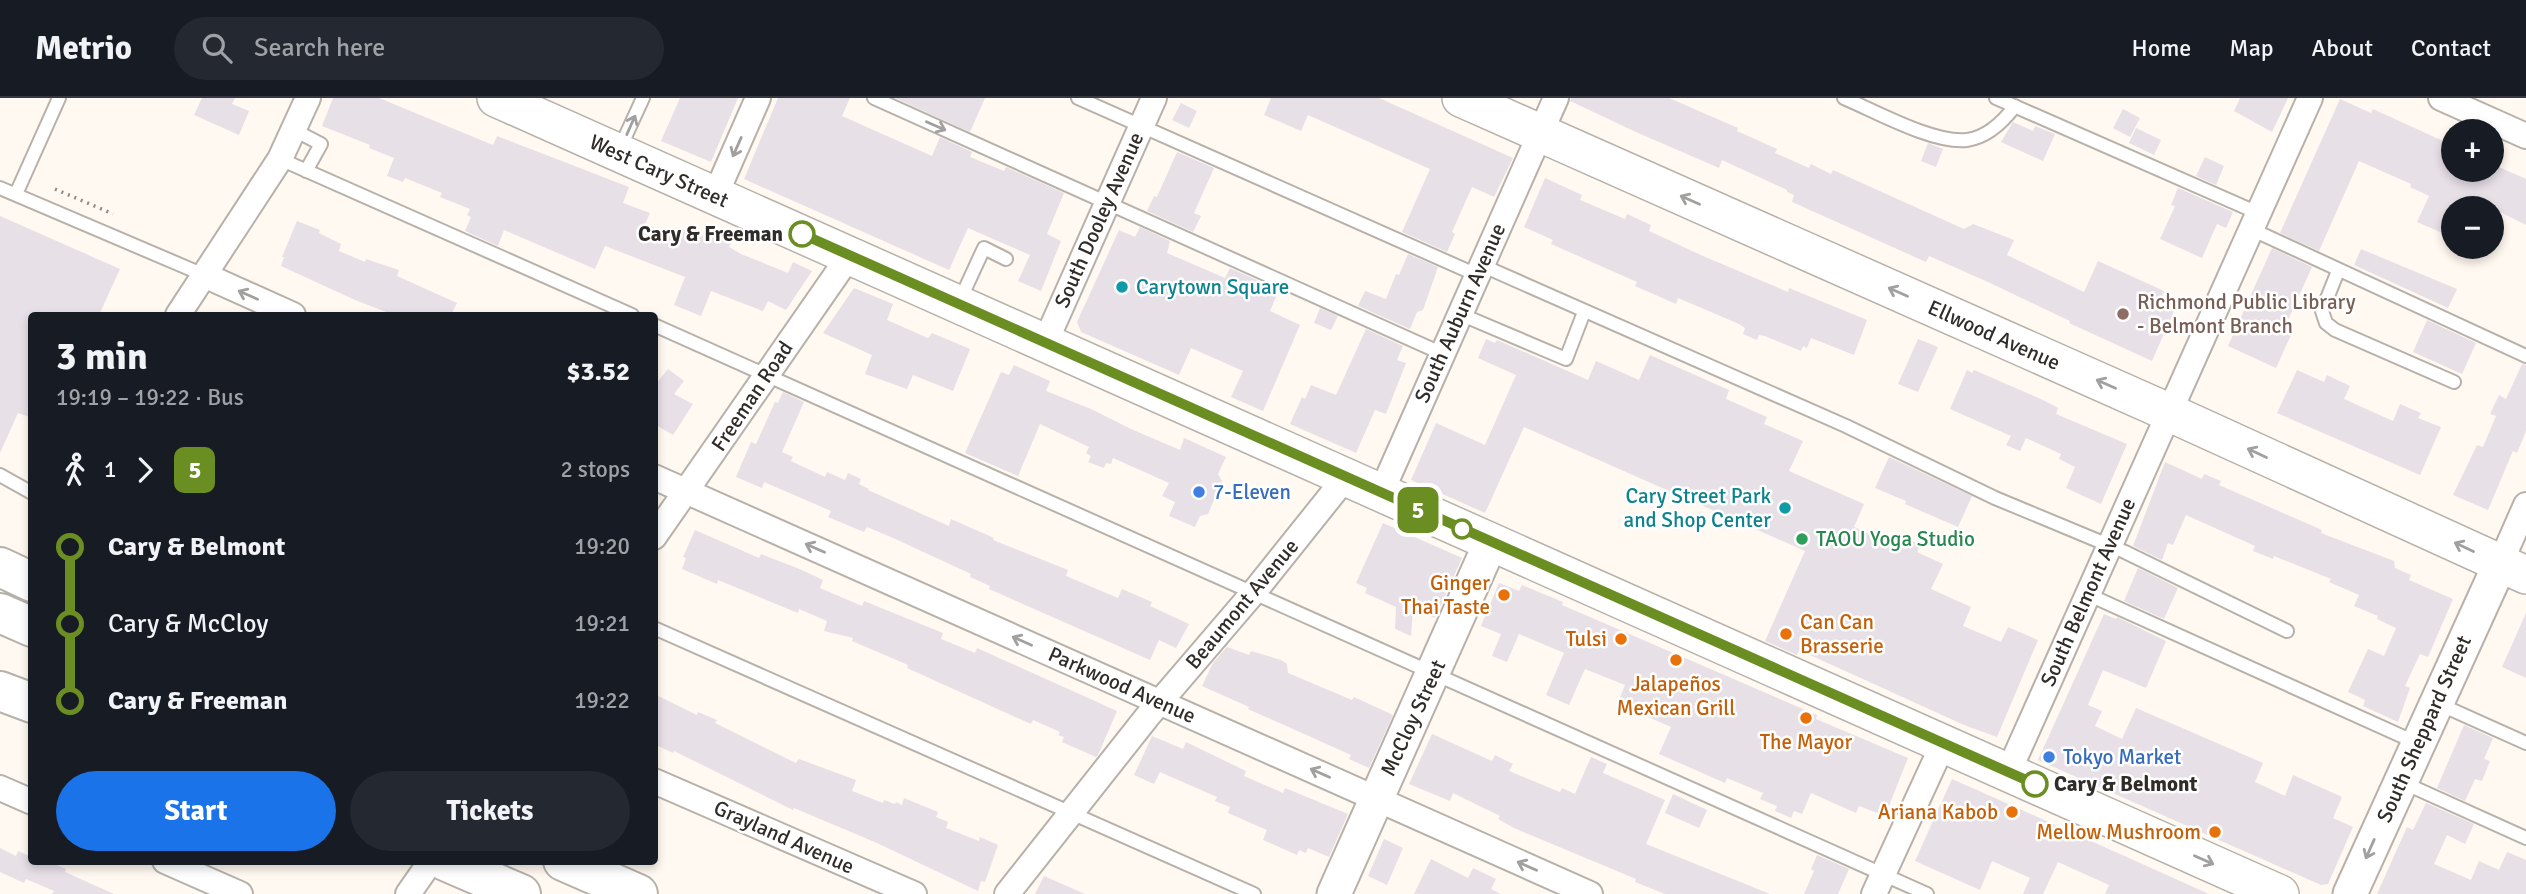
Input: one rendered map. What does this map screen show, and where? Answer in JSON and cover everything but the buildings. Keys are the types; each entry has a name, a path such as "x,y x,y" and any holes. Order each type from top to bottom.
{"highway":[{"path":"0,568 28,580"},
{"path":"0,613 28,625"},
{"path":"0,691 28,702"},
{"path":"449,865 507,894"},
{"path":"449,865 521,894"},
{"path":"573,865 638,894"}],"main road":[{"name":"West Cary Street","path":"496,98 537,111 715,196 2280,894"},
{"name":"Ellwood Avenue","path":"1461,98 2168,412 2513,569"}],"street":[{"path":"180,312 280,159 308,98"},
{"path":"715,196 758,98"},
{"name":"South Dooley Avenue","path":"1045,343 1154,98"},
{"name":"South Auburn Avenue","path":"1381,493 1556,98"},
{"name":"South Belmont Avenue","path":"2008,773 2310,98"},
{"path":"2441,98 2526,136"},
{"name":"Freeman Road","path":"658,531 850,255"},
{"path":"204,275 286,312"},
{"name":"Beaumont Avenue","path":"1007,894 1160,701 1254,592 1346,477"},
{"name":"Parkwood Avenue","path":"658,479 1590,894"},
{"path":"2513,569 2526,505"},
{"name":"McCloy Street","path":"1334,894 1491,542"},
{"name":"South Sheppard Street","path":"2350,894 2435,702 2513,569"},
{"path":"1879,884 1943,744"},
{"name":"Grayland Avenue","path":"658,782 914,894"},
{"path":"0,788 28,800"},
{"path":"174,865 240,894"},
{"path":"408,894 446,865"}],"lane":[{"path":"16,194 59,98"},
{"path":"619,152 643,98"},
{"path":"874,98 1443,354"},
{"path":"1078,98 1846,426 1995,498 2109,545 2287,631"},
{"path":"1844,98 1915,129 1951,139 1966,140 1986,134 2015,106"},
{"path":"1996,98 2255,221 2338,271 2526,356"},
{"path":"294,130 321,144 306,171"},
{"path":"280,159 625,312"},
{"path":"0,188 204,275"},
{"path":"958,304 984,248 1006,259"},
{"path":"2338,271 2322,312 2326,323 2335,330 2454,382"},
{"path":"1460,314 1566,359 1584,312"},
{"path":"658,327 1434,673 1879,884 1927,894"},
{"path":"0,475 28,491"},
{"path":"2087,594 2417,743"},
{"path":"658,630 1254,894"},
{"path":"2435,702 2526,743"},
{"path":"2400,782 2526,838"}],"path":[{"path":"55,189 113,214"}],"bus line":[{"name":"5","path":"802,234 2035,784"}],"place":[{"name":"Cary & Freeman","path":"802,234"},
{"name":"Carytown Square","path":"1122,287"},
{"name":"Richmond Public Library - Belmont Branch","path":"2123,314"},
{"name":"7-Eleven","path":"1199,492"},
{"name":"Cary Street Park and Shop Center","path":"1785,508"},
{"name":"TAOU Yoga Studio","path":"1802,539"},
{"name":"Ginger Thai Taste","path":"1504,595"},
{"name":"Can Can Brasserie","path":"1786,634"},
{"name":"Tulsi","path":"1621,639"},
{"name":"Jalapeños Mexican Grill","path":"1676,660"},
{"name":"The Mayor","path":"1806,718"},
{"name":"Tokyo Market","path":"2049,757"},
{"name":"Cary & Belmont","path":"2035,784"},
{"name":"Ariana Kabob","path":"2012,812"},
{"name":"Mellow Mushroom","path":"2215,832"}]}
